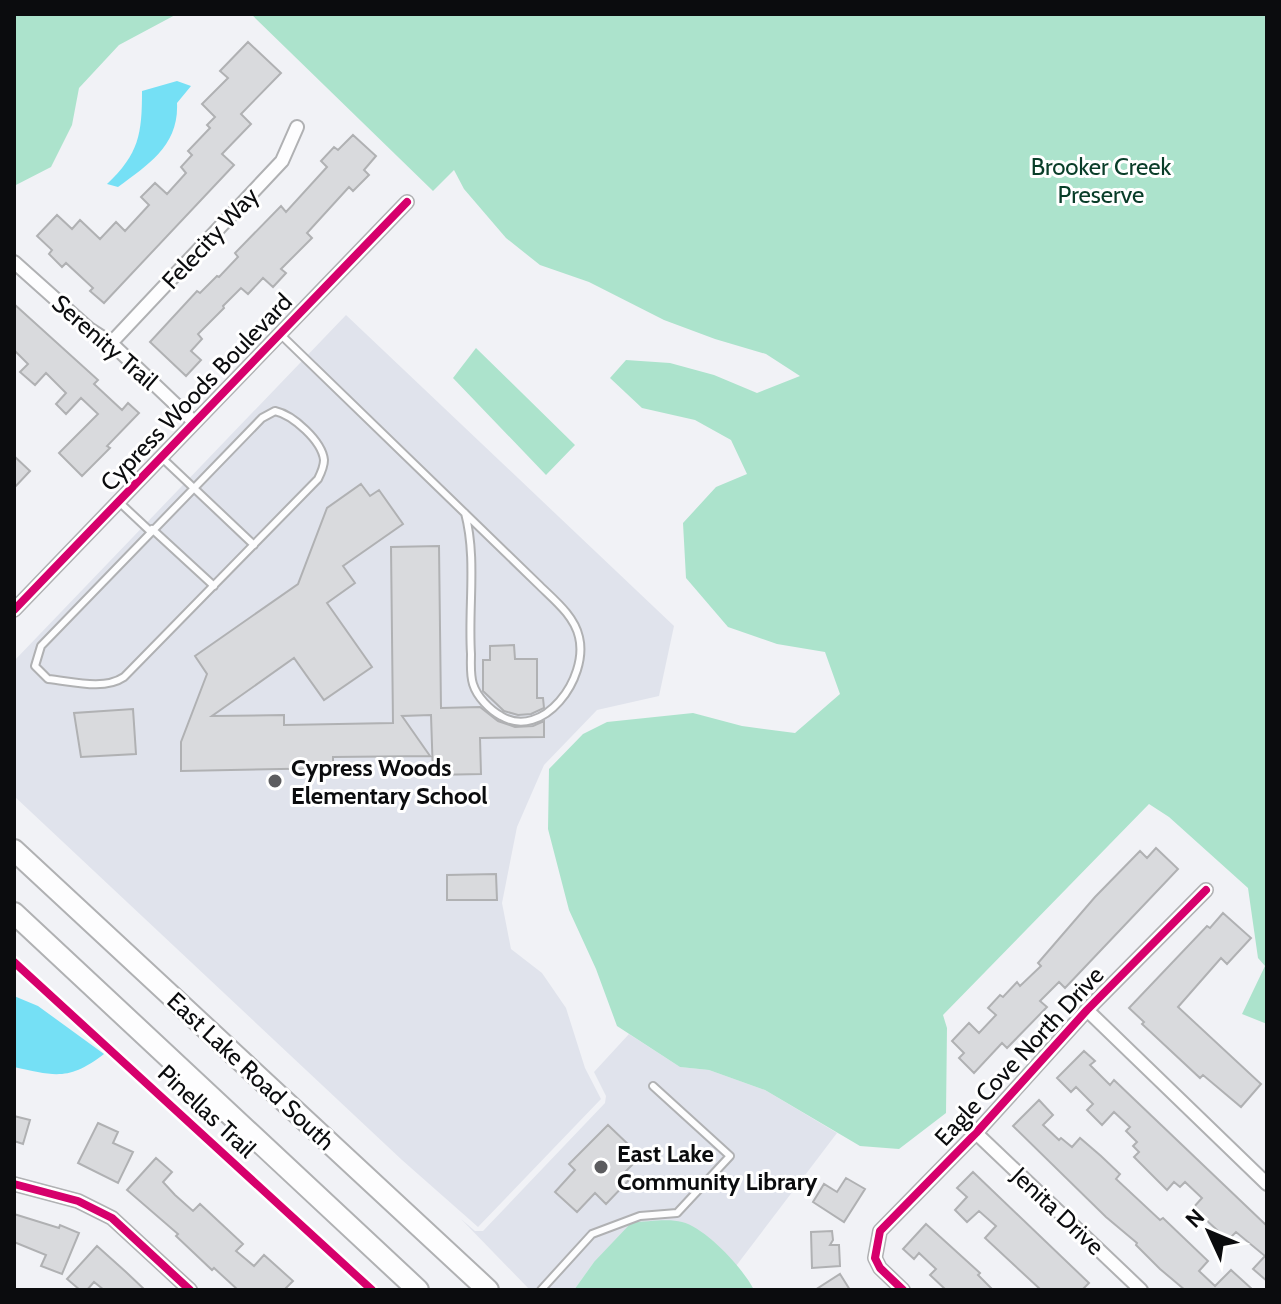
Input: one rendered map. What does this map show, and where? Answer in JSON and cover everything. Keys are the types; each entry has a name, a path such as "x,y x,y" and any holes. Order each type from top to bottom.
{"main road":[{"name":"East Lake Road South","path":"14,850 488,1290"},
{"path":"14,913 418,1290"}],"street":[{"name":"Felecity Way","path":"111,343 282,161 297,127"},
{"name":"Cypress Woods Boulevard","path":"14,610 407,202"},
{"name":"Serenity Trail","path":"14,262 89,329 111,343 194,422"},
{"name":"Eagle Cove North Drive","path":"903,1290 880,1268 875,1258 880,1231 976,1133 1087,1010 1206,890"},
{"path":"1087,1010 1267,1184"},
{"name":"Jenita Drive","path":"976,1133 1141,1290"},
{"path":"14,1184 78,1201 112,1218 190,1290"}],"lane":[{"path":"280,334 465,513 569,615 579,637 577,677 565,697 544,714 522,722 503,718 484,702 473,685 469,630 471,537 465,513"},
{"path":"275,411 286,414 321,448 325,464 318,479 129,673 116,682 100,684 48,679 41,675 35,666 41,646 151,530 262,418 275,411"},
{"path":"161,457 254,545"},
{"path":"118,501 214,586"},
{"path":"541,1290 592,1234 640,1216 677,1213 730,1156 653,1086"}],"shaded area":[{"name":"Cypress Woods Elementary School","path":"346,315 674,626 659,696 597,710 544,765 517,827 502,903 511,949 542,973 566,1008 585,1068 601,1099 478,1227 402,1160 14,796 14,661"},
{"path":"629,1034 680,1067 709,1070 765,1090 837,1133 736,1266 712,1240 594,1262 574,1290 530,1290 461,1219 475,1231 483,1231 605,1103 606,1096 594,1072"}],"green space":[{"path":"14,14 177,14 119,45 79,88 72,125 51,167 14,186"},
{"name":"Brooker Creek Preserve","path":"251,14 1267,14 1267,1024 1242,1014 1265,966 1258,958 1248,888 1169,817 1149,804 943,1015 947,1028 946,1113 899,1149 860,1146 765,1090 709,1070 680,1067 617,1026 569,910 548,829 549,769 583,734 607,722 693,713 742,726 795,733 840,694 825,652 777,644 728,627 686,578 683,523 716,487 747,474 731,440 695,420 642,408 610,378 626,360 670,363 714,375 757,393 800,376 766,354 664,320 589,282 540,265 506,238 464,189 454,170 433,191"},
{"path":"476,348 575,445 546,475 453,378"},
{"path":"670,1220 692,1226 723,1250 754,1290 574,1290 594,1262 632,1222"}],"water":[{"path":"177,81 191,86 177,103 173,131 167,142 151,161 118,187 107,184 132,153 141,119 142,91"},
{"path":"14,996 38,1006 104,1054 81,1069 61,1074 14,1067"}],"building":[{"path":"248,42 281,73 241,114 251,124 222,154 234,165 104,303 66,263 62,267 49,254 52,250 37,236 57,215 72,229 80,220 100,239 116,222 125,231 149,205 141,197 155,183 167,194 186,173 181,167 192,155 188,151 210,128 207,125 215,117 202,104 228,78 220,71"},
{"path":"353,135 376,156 364,170 369,175 353,191 349,187 307,233 312,238 281,269 286,273 273,287 263,278 248,294 241,288 223,306 198,334 202,339 191,351 201,360 186,376 150,342 197,291 200,293 219,277 238,257 235,253 281,206 286,212 327,167 321,161 334,147 338,150"},
{"path":"14,304 98,380 94,384 122,410 128,403 139,413 82,476 59,453 98,414 81,398 66,414 56,404 66,393 46,373 35,385 20,372 28,364 14,350"},
{"path":"14,456 30,471 14,488"},
{"path":"361,484 370,496 379,490 403,524 343,566 355,583 327,603 372,667 324,700 294,658 212,716 284,715 284,725 393,723 391,547 439,546 441,708 480,707 498,721 515,727 533,726 544,721 544,737 480,738 481,774 433,775 431,715 402,716 430,756 333,757 333,768 181,771 181,742 207,674 195,656 298,584 327,508"},
{"path":"514,645 515,659 537,659 537,698 543,698 544,708 531,714 518,715 504,711 483,691 483,660 490,660 490,646"},
{"path":"133,709 136,754 81,757 74,713"},
{"path":"1156,848 1178,869 1065,988 1059,982 1040,1001 1047,1007 1007,1048 1002,1043 974,1073 959,1058 964,1053 952,1041 969,1023 979,1033 996,1015 988,1008 1000,995 1003,997 1017,982 1020,986 1041,966 1038,963 1140,851 1147,858"},
{"path":"496,874 497,900 447,900 447,875"},
{"path":"1223,913 1251,938 1227,964 1221,958 1178,1007 1261,1084 1241,1107 1203,1075 1200,1078 1129,1008"},
{"path":"1084,1051 1095,1061 1090,1065 1110,1085 1114,1080 1267,1226 1267,1281 1253,1269 1265,1256 1236,1232 1228,1240 1193,1208 1202,1198 1185,1182 1180,1187 1174,1182 1167,1190 1134,1157 1139,1152 1133,1146 1137,1142 1126,1131 1130,1127 1114,1112 1102,1125 1087,1110 1093,1104 1076,1087 1071,1092 1057,1078"},
{"path":"1039,1100 1053,1115 1043,1125 1072,1147 1080,1138 1101,1156 1120,1174 1116,1179 1208,1261 1199,1271 1215,1286 1231,1270 1253,1290 1185,1290 1160,1269 1137,1243 1013,1126"},
{"path":"14,1116 30,1120 23,1144 14,1141"},
{"path":"98,1123 118,1132 113,1143 133,1152 118,1183 78,1163"},
{"name":"East Lake Community Library","path":"608,1125 632,1148 624,1155 633,1164 623,1174 630,1179 606,1204 595,1193 577,1212 555,1192 575,1170 569,1164"},
{"path":"156,1158 172,1172 163,1182 193,1211 200,1204 243,1244 236,1251 254,1266 264,1255 293,1281 284,1290 238,1290 214,1268 212,1270 176,1236 178,1234 127,1190"},
{"path":"973,1172 1089,1283 1082,1290 1041,1290 985,1238 996,1226 979,1211 967,1222 955,1210 967,1197 957,1188"},
{"path":"846,1178 865,1189 844,1222 813,1202 824,1184 837,1192"},
{"path":"14,1214 79,1233 62,1274 41,1266 46,1255 14,1242"},
{"path":"926,1224 980,1273 978,1275 993,1290 946,1290 930,1275 936,1269 919,1253 914,1259 903,1249"},
{"path":"832,1231 830,1245 839,1245 840,1266 812,1268 811,1232"},
{"path":"97,1246 145,1290 104,1290 94,1282 87,1290 80,1290 67,1279"},
{"path":"840,1274 850,1290 815,1290"}],"cycle path":[{"path":"14,610 407,202"},
{"path":"903,1290 880,1268 875,1258 880,1231 976,1133 1087,1010 1206,890"},
{"name":"Pinellas Trail","path":"14,962 372,1290"},
{"path":"14,1184 78,1201 112,1218 190,1290"}],"place":[{"name":"Cypress Woods Elementary School","path":"275,781"},
{"name":"East Lake Community Library","path":"601,1167"}]}
